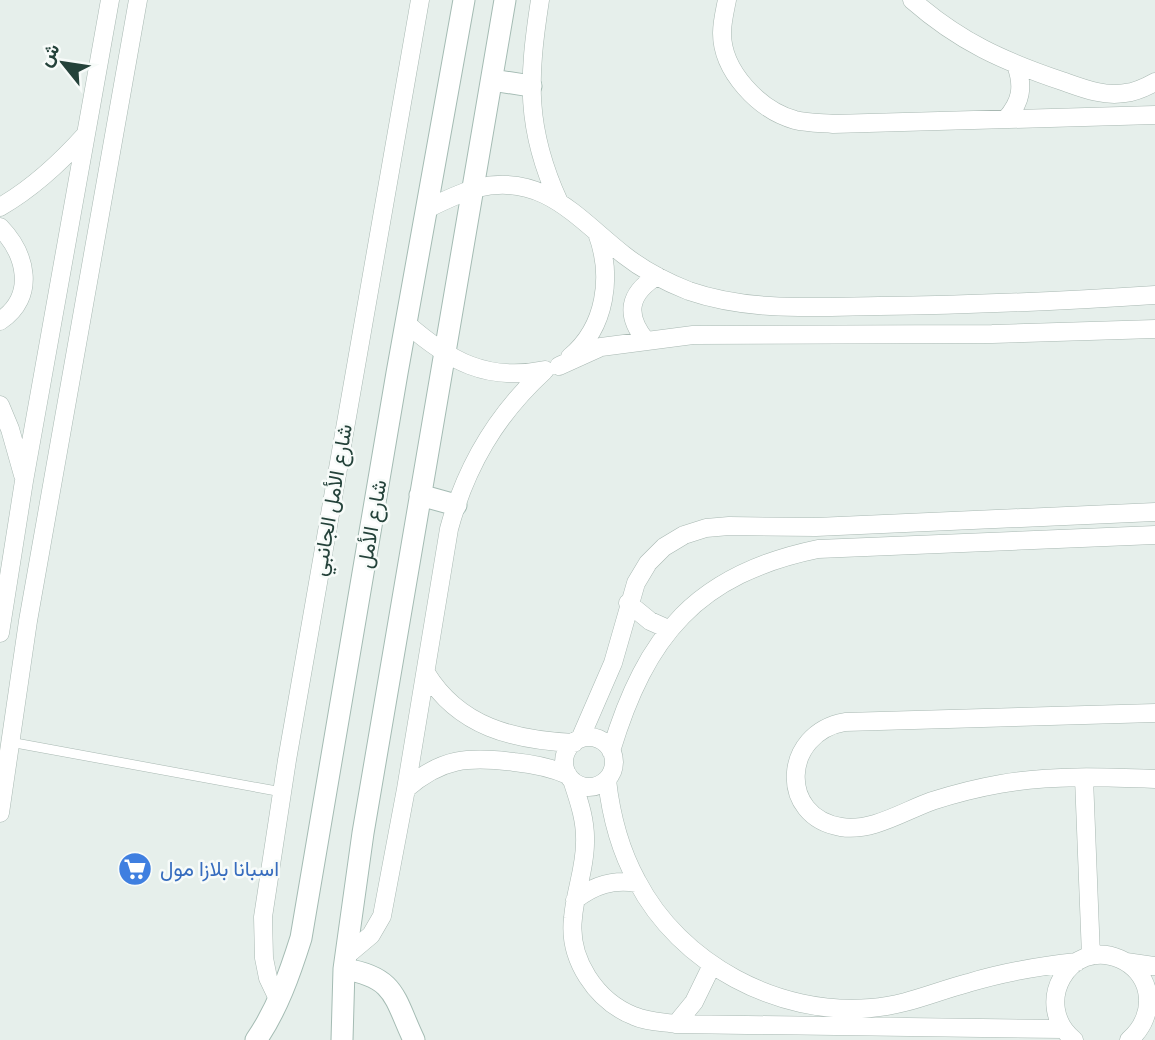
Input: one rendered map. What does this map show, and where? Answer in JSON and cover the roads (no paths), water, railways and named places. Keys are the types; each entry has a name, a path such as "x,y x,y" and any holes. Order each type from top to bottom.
{"main road":[{"name":"شارع الأمل","path":"256,1040 264,1029 291,970 301,938 464,0"},
{"name":"شارع الأمل","path":"342,1040 345,962 363,833 505,0"},
{"path":"492,80 531,86"},
{"path":"420,495 456,505"},
{"path":"345,962 388,986 414,1040"}],"street":[{"path":"0,633 24,481 110,0"},
{"path":"0,813 28,621 138,0"},
{"name":"شارع الأمل الجانبي","path":"278,999 268,978 262,937 282,792 420,0"},
{"path":"540,0 532,53 532,110 538,146 559,202"},
{"path":"727,0 722,33 728,60 741,83 764,106 794,120 833,124 1155,115"},
{"path":"912,0 935,20 981,49 1016,65 1103,93 1124,94 1155,82"},
{"path":"1006,119 1016,108 1021,94 1021,78 1016,65"},
{"path":"0,206 39,181 64,159 86,134"},
{"path":"428,209 474,189 513,186 537,190 559,202 596,229 625,255 657,276 688,290 756,306 790,308 990,305 1155,295"},
{"path":"0,227 10,237 24,269 23,287 16,304 0,320"},
{"path":"345,962 371,935 382,916 449,529 456,505 465,480 487,438 513,402 551,369 576,352 590,335 605,294 607,272 604,250 596,229"},
{"path":"646,341 636,328 631,313 634,298 643,284 657,276"},
{"path":"990,305 992,334"},
{"path":"407,323 445,353 467,365 513,374 551,369 601,348 693,335 992,334 1155,329"},
{"path":"0,405 18,455 24,481"},
{"path":"1069,1035 676,1024 636,1017 618,1008 595,987 579,961 573,941 572,920 581,880 585,840 584,819 565,758 577,741 612,663 636,583 648,563 664,547 684,535 706,528 1155,512"},
{"path":"776,527 785,556"},
{"path":"611,751 639,678 668,629 716,587 785,556 818,549 1155,535"},
{"path":"628,603 642,616 668,629"},
{"path":"426,673 445,700 472,720 512,734 577,741 594,738 607,745 614,763 607,780 617,833 637,883 674,932 712,965 775,996 845,1009 868,1008 903,1003 1006,973 1084,959 1115,957 1126,962 1155,966"},
{"path":"1155,713 845,722 830,725 817,732 806,743 795,774 797,790 805,806 815,817 828,824 850,828 875,824 936,800 1000,784 1032,779 1155,779"},
{"path":"406,789 445,764 475,758 541,765 585,787 593,787 607,780"},
{"path":"1084,778 1084,959"},
{"path":"575,900 586,892 611,882 637,883"},
{"path":"1069,1035 1055,1012 1056,993 1063,975 1084,959"},
{"path":"1126,962 1141,976 1148,995 1148,1025 1129,1040"},
{"path":"676,1024 698,996 712,965"}],"lane":[{"path":"10,742 282,792"}],"place":[{"name":"اسبانا بلازا مول","path":"135,869"}]}
